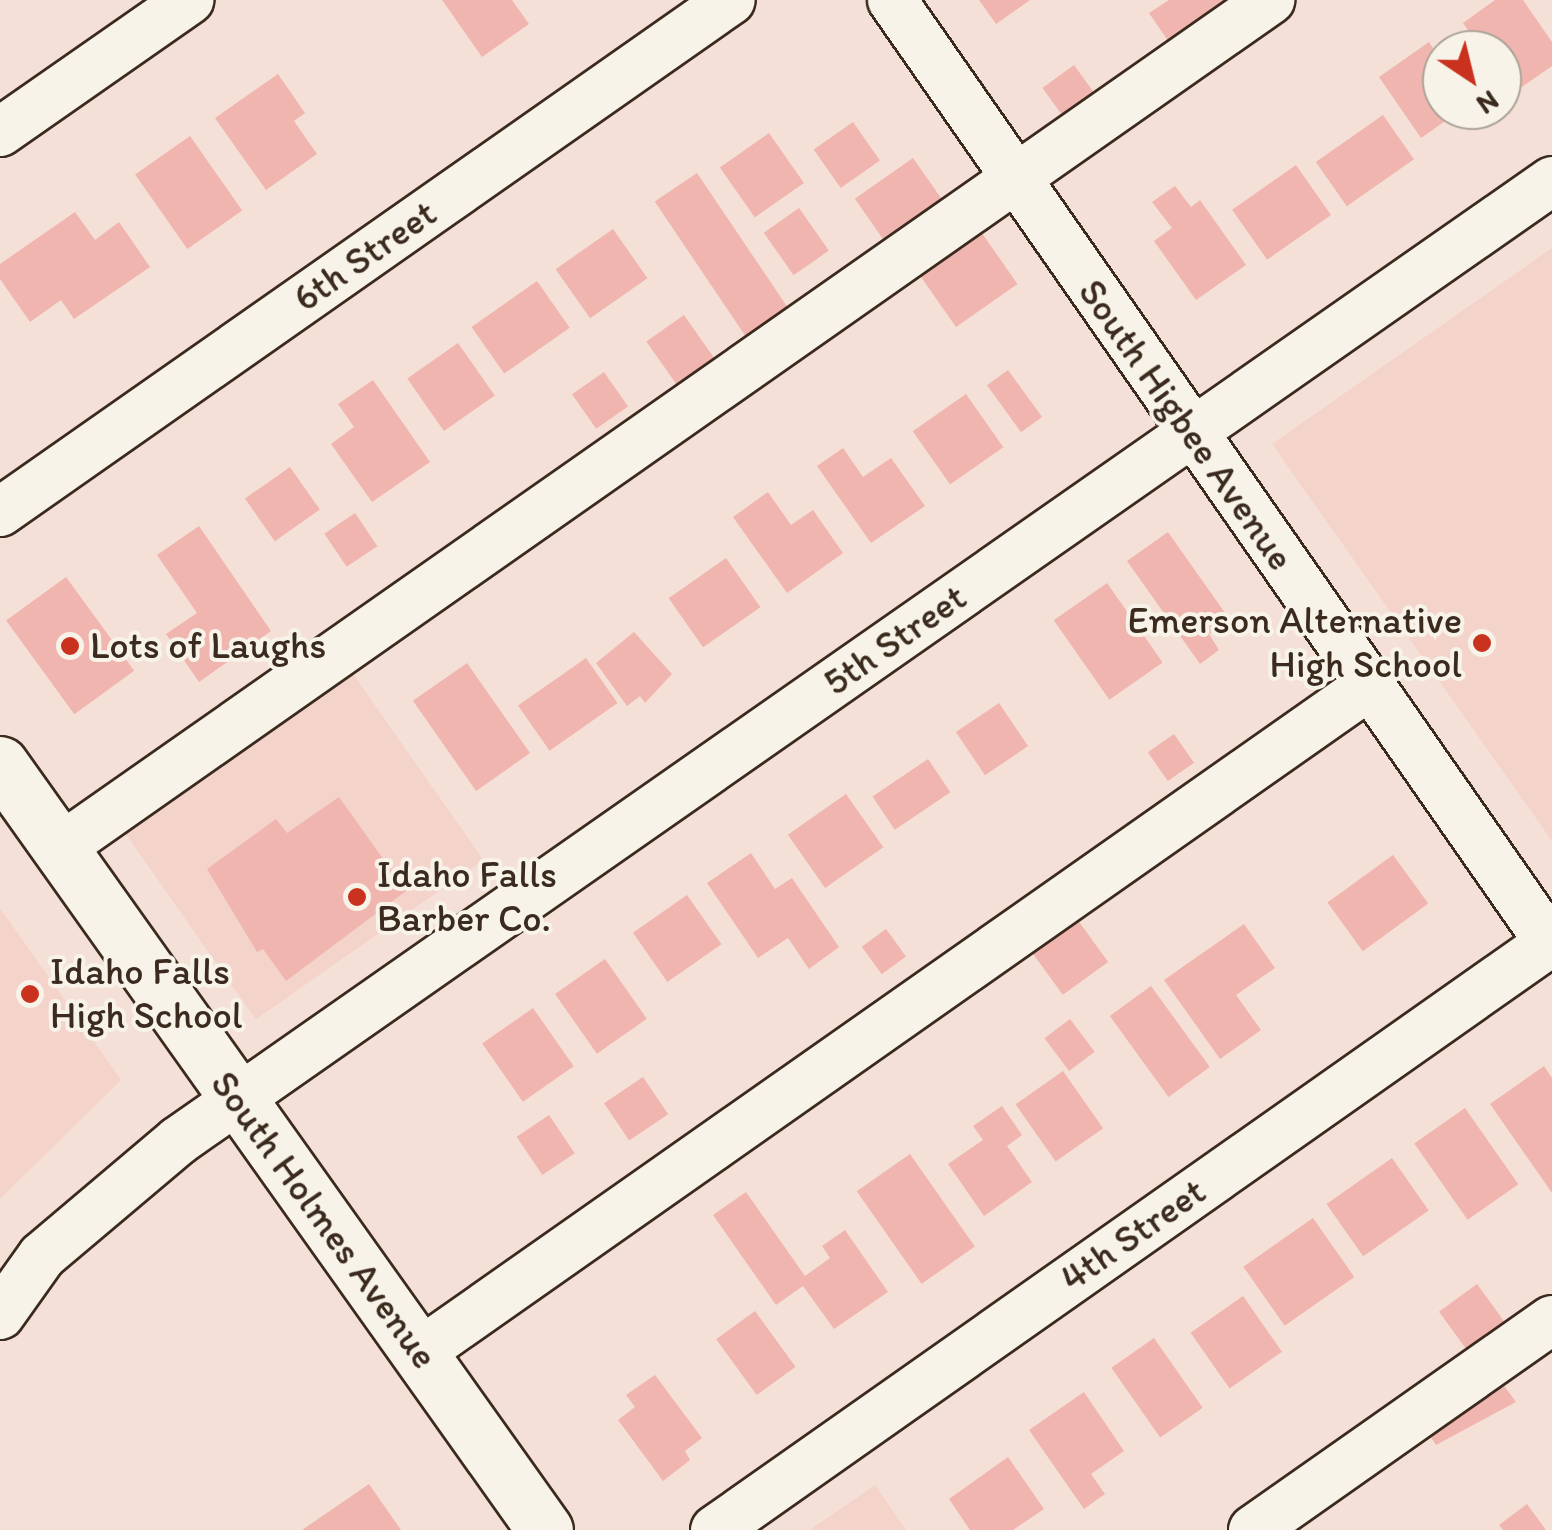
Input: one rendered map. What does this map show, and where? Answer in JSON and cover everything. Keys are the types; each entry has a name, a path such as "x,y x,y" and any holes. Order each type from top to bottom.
{"main road":[{"name":"South Holmes Avenue","path":"0,764 545,1530"}],"street":[{"path":"0,132 190,0"},
{"name":"6th Street","path":"0,512 730,0"},
{"name":"South Higbee Avenue","path":"892,0 1190,434 1551,943"},
{"path":"60,848 1270,0"},
{"name":"5th Street","path":"0,1315 42,1256 99,1201 238,1099 1552,181"},
{"path":"420,1354 1370,686"},
{"name":"4th Street","path":"715,1530 1551,943"},
{"path":"1253,1530 1552,1320"}],"shaded area":[{"name":"Emerson Alternative High School","path":"1552,248 1552,841 1272,444"},
{"path":"344,661 483,860 256,1020 116,820"},
{"name":"Idaho Falls High School","path":"0,908 121,1080 0,1199"},
{"path":"875,1485 906,1530 810,1530"}],"building":[{"path":"442,0 512,0 529,24 482,57"},
{"path":"979,0 1030,0 996,24"},
{"path":"1169,0 1243,0 1173,48 1149,13"},
{"path":"1495,0 1523,0 1552,42 1552,66 1522,87 1522,30 1468,30 1463,23"},
{"path":"1422,47 1422,130 1432,130 1421,138 1379,77"},
{"path":"1074,65 1098,98 1067,121 1042,88"},
{"path":"278,74 305,113 294,121 317,154 266,190 215,118"},
{"path":"1383,115 1414,159 1347,206 1316,162"},
{"path":"853,122 880,161 841,188 814,150"},
{"path":"769,133 804,183 755,217 720,167"},
{"path":"190,136 242,211 187,249 135,174"},
{"path":"913,158 948,208 890,249 855,199"},
{"path":"1296,165 1331,215 1267,260 1232,210"},
{"path":"697,173 792,314 750,342 655,202"},
{"path":"1175,186 1191,207 1200,200 1246,265 1196,300 1154,241 1172,228 1152,202"},
{"path":"799,208 829,251 794,275 764,233"},
{"path":"75,212 95,240 119,222 150,267 74,319 61,300 30,322 0,279 0,264"},
{"path":"613,229 647,278 590,318 556,269"},
{"path":"979,229 1017,284 956,327 918,272"},
{"path":"537,281 570,328 504,374 471,327"},
{"path":"684,315 715,359 677,386 646,341"},
{"path":"458,343 495,395 444,431 407,379"},
{"path":"1008,370 1042,417 1021,432 987,385"},
{"path":"604,372 628,406 596,429 572,394"},
{"path":"373,380 430,462 372,502 331,444 354,427 338,404"},
{"path":"966,394 1003,447 950,485 913,431"},
{"path":"843,448 863,477 891,458 925,506 871,543 817,466"},
{"path":"290,467 320,510 275,541 245,499"},
{"path":"768,492 791,525 813,510 843,553 787,593 733,517"},
{"path":"355,513 377,546 347,567 324,534"},
{"path":"199,526 271,631 199,682 166,634 197,613 157,555"},
{"path":"1168,532 1230,620 1209,634 1219,650 1200,664 1127,561"},
{"path":"726,558 760,607 703,647 669,598"},
{"name":"Lots of Laughs","path":"66,577 134,671 74,714 6,620"},
{"path":"1107,583 1163,662 1109,700 1054,620"},
{"path":"634,632 672,674 645,703 640,696 627,706 596,663"},
{"path":"586,658 618,703 550,751 518,706"},
{"path":"467,663 530,753 476,791 413,701"},
{"path":"999,703 1028,746 985,775 956,732"},
{"path":"1174,734 1194,763 1168,781 1148,752"},
{"path":"928,759 950,792 895,830 872,796"},
{"path":"846,794 883,847 825,888 788,835"},
{"path":"339,797 406,891 286,981 263,949 257,952 207,869 276,819 287,833"},
{"path":"751,853 775,889 792,878 839,947 809,969 788,938 758,958 707,883"},
{"path":"1393,855 1428,904 1363,951 1327,903"},
{"path":"687,895 721,944 667,982 633,933"},
{"path":"1077,919 1108,962 1063,995 1032,952"},
{"path":"1244,924 1275,968 1236,995 1261,1030 1220,1059 1164,980"},
{"path":"886,929 906,957 882,974 862,947"},
{"path":"605,959 647,1019 597,1054 555,994"},
{"path":"1151,986 1210,1067 1169,1097 1110,1016"},
{"path":"533,1008 574,1066 523,1102 482,1044"},
{"path":"1070,1019 1095,1052 1069,1071 1044,1038"},
{"path":"1544,1066 1552,1078 1552,1193 1490,1104"},
{"path":"1063,1071 1103,1128 1056,1162 1015,1104"},
{"path":"643,1077 668,1114 629,1141 604,1103"},
{"path":"1002,1106 1022,1135 1007,1146 1032,1182 984,1216 948,1164 983,1140 973,1126"},
{"path":"1465,1108 1518,1184 1468,1220 1414,1144"},
{"path":"549,1115 575,1153 542,1175 517,1137"},
{"path":"910,1154 975,1247 922,1284 857,1191"},
{"path":"1392,1158 1429,1210 1363,1256 1326,1204"},
{"path":"746,1192 805,1276 830,1258 822,1246 845,1230 888,1292 834,1329 803,1286 776,1305 713,1215"},
{"path":"1313,1218 1354,1277 1285,1326 1243,1267"},
{"path":"1477,1284 1504,1321 1466,1349 1439,1312"},
{"path":"1243,1296 1282,1352 1230,1388 1191,1333"},
{"path":"755,1311 796,1367 757,1395 716,1339"},
{"path":"1154,1338 1203,1408 1160,1437 1111,1368"},
{"path":"655,1375 702,1438 685,1451 690,1460 663,1481 618,1420 635,1407 626,1395"},
{"path":"1497,1376 1516,1402 1436,1445 1424,1427"},
{"path":"1084,1392 1124,1451 1091,1474 1105,1494 1084,1509 1029,1430"},
{"path":"1008,1457 1044,1509 1013,1530 970,1530 949,1499"},
{"path":"369,1484 401,1530 302,1530"},
{"path":"1527,1504 1546,1530 1503,1530 1499,1525"}],"place":[{"name":"Emerson Alternative High School","path":"1482,643"},
{"name":"Lots of Laughs","path":"70,646"},
{"name":"Idaho Falls Barber Co.","path":"357,897"},
{"name":"Idaho Falls High School","path":"30,994"}]}
